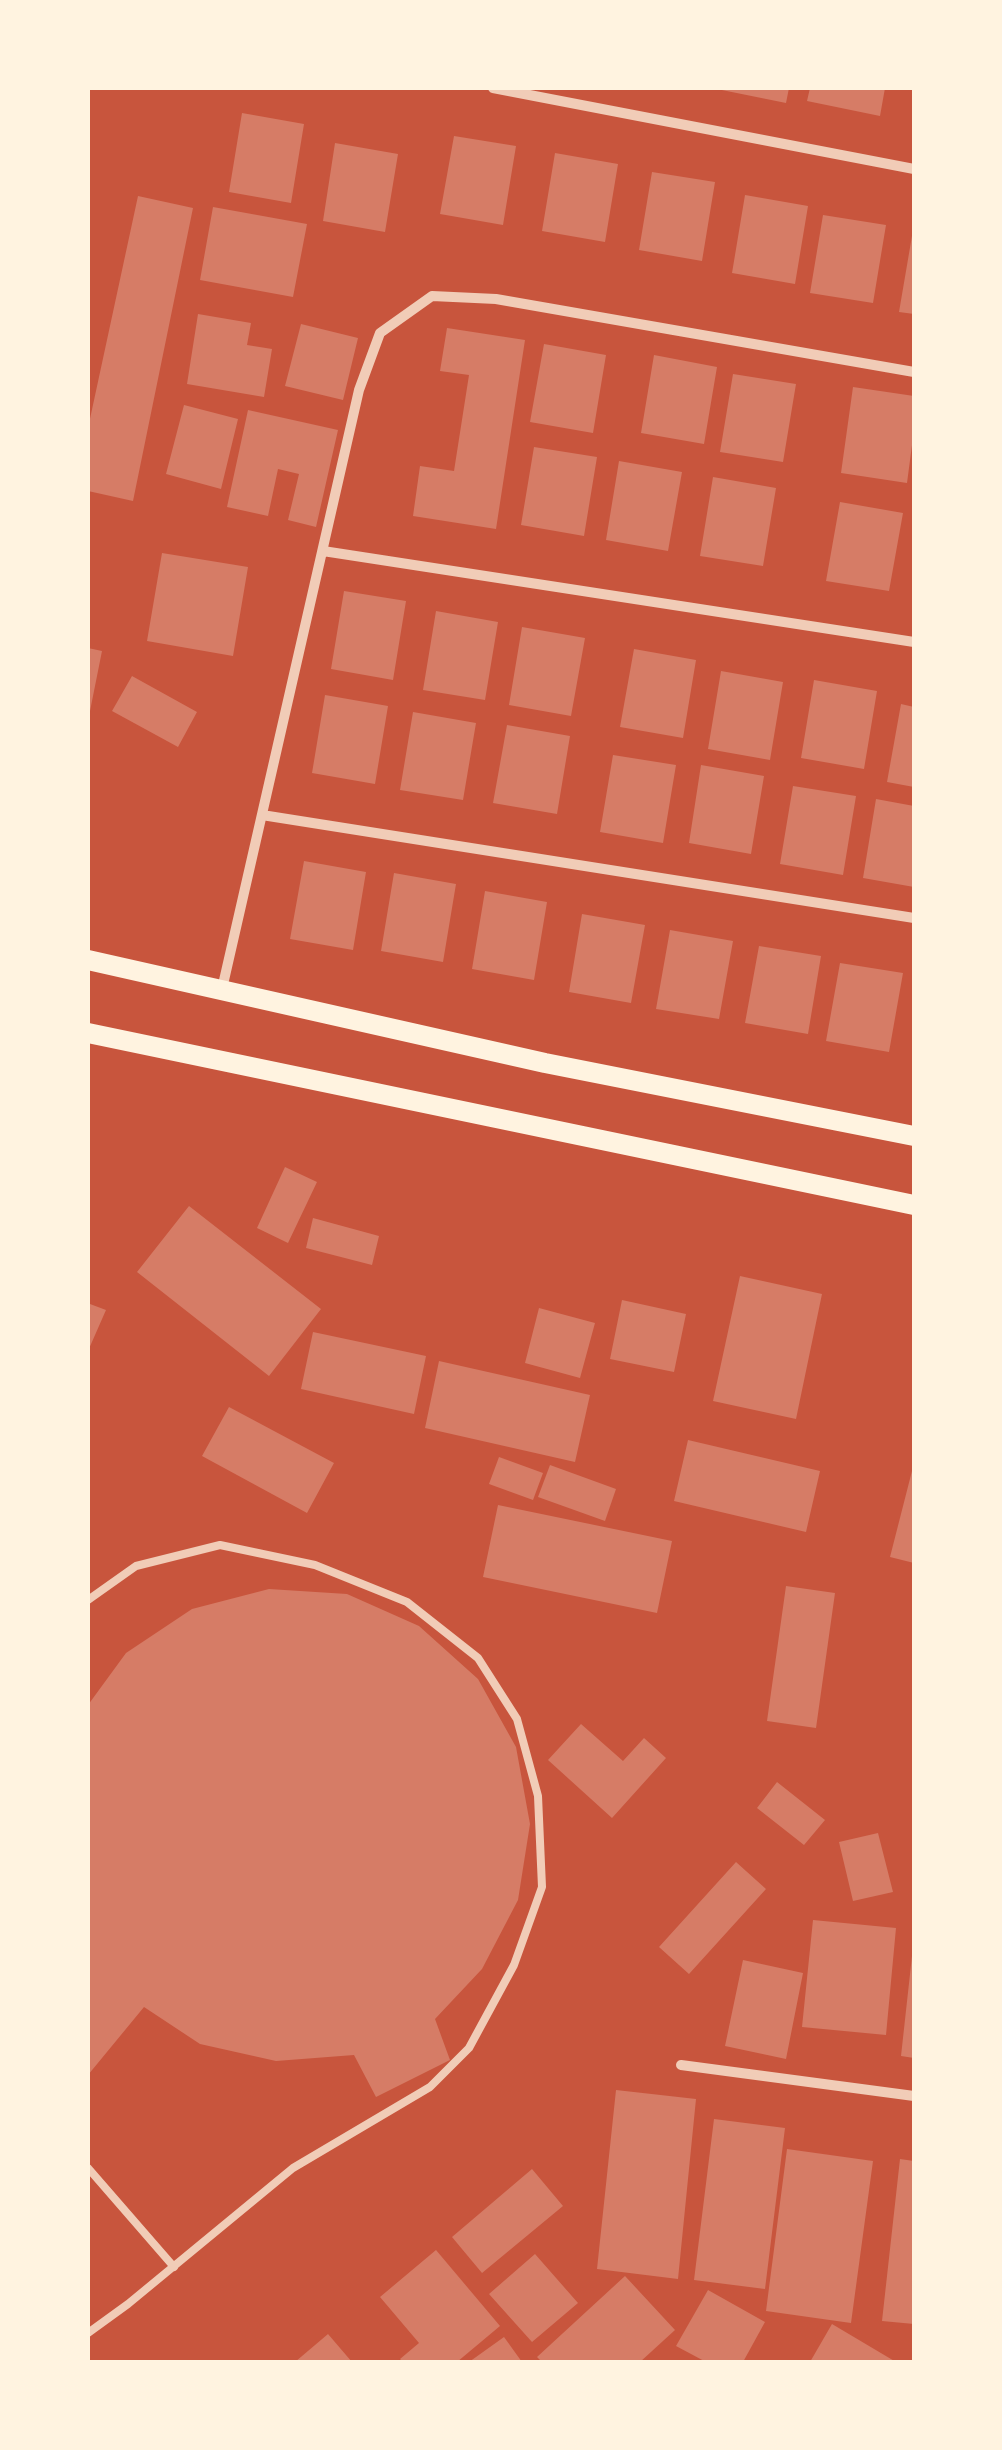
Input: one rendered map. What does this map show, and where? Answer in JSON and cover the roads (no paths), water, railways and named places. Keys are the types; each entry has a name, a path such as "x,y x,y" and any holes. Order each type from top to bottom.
{"main road":[{"path":"88,960 545,1063 914,1136"},
{"path":"88,1033 914,1205"}],"street":[{"path":"493,88 914,169"},
{"path":"221,990 360,390 380,333 432,296 496,299 914,372"},
{"path":"323,552 914,642"},
{"path":"262,816 914,918"},
{"path":"681,2066 914,2096"}],"lane":[{"path":"88,1600 136,1566 220,1546 315,1565 407,1602 478,1658 517,1719 538,1796 542,1886 514,1965 469,2048 430,2087 293,2168 88,2333"},
{"path":"88,2168 174,2266"}]}
